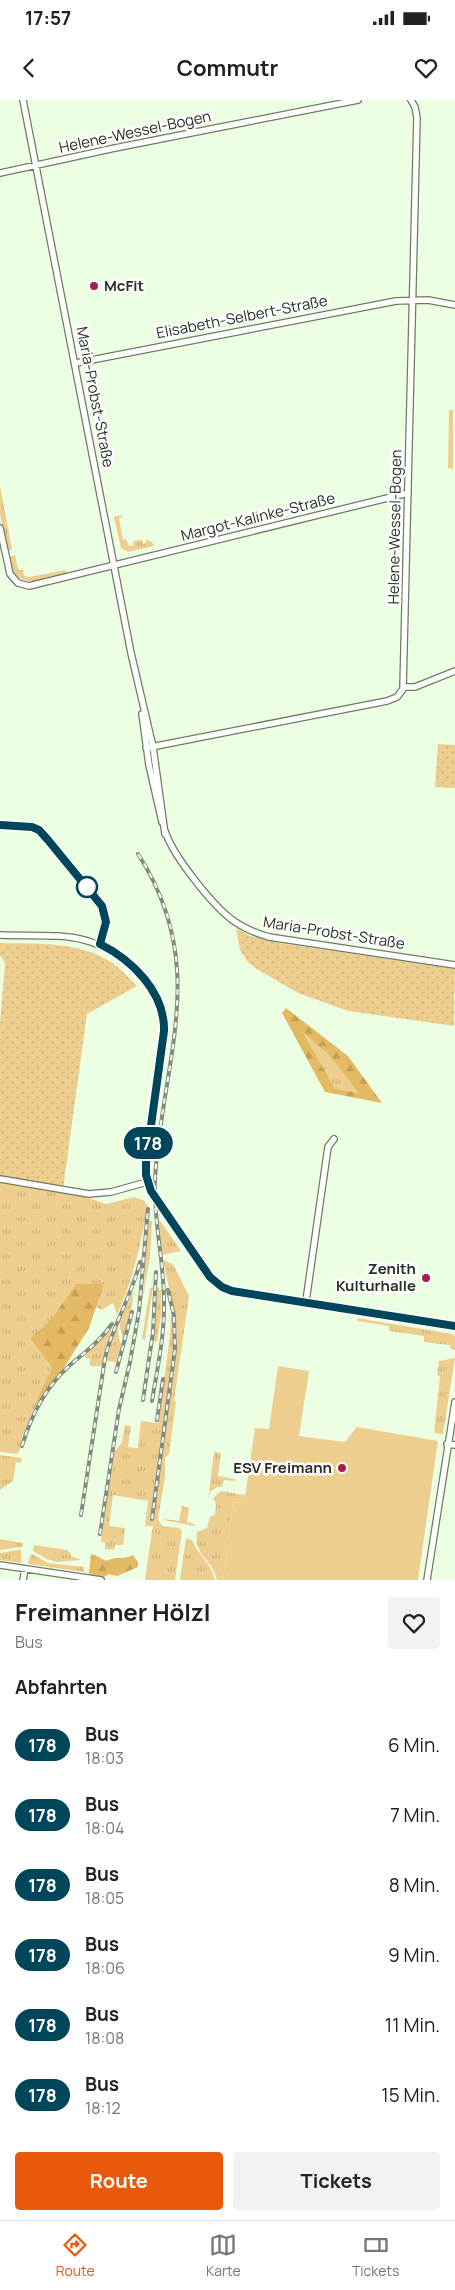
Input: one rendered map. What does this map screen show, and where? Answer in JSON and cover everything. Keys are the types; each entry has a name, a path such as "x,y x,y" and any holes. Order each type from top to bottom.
{"street":[{"name":"Maria-Probst-Straße","path":"23,100 141,699 159,813 166,834 183,866 230,919 252,932 269,937 455,965"},
{"name":"Helene-Wessel-Bogen","path":"0,173 115,148 358,100"},
{"name":"Helene-Wessel-Bogen","path":"404,687 417,118 415,106 411,100"},
{"name":"Elisabeth-Selbert-Straße","path":"76,363 368,306 413,300 455,304"},
{"name":"Margot-Kalinke-Straße","path":"0,528 8,568 18,583 29,586 408,493"},
{"path":"149,747 387,701 397,697 404,687 415,687 455,671"},
{"path":"0,825 32,827 39,830 48,840 102,906 106,922 100,944"},
{"path":"0,936 75,938 100,944 121,957 146,981 156,995 163,1012 164,1038 146,1162 147,1182 206,1272 218,1284 232,1291 306,1301 455,1326"},
{"path":"306,1301 328,1147 334,1139"},
{"path":"0,1179 90,1194 111,1192 147,1182"},
{"path":"427,1580 455,1402"},
{"path":"447,1444 455,1445"},
{"path":"0,1565 101,1580"},
{"path":"23,1580 24,1569"}],"green space":[{"path":"449,410 453,410 453,469 448,468"},
{"path":"0,486 12,550 7,551 0,514"},
{"path":"121,515 123,517 119,518 123,540 126,539 129,546 134,545 133,541 142,540 143,544 146,543 146,539 153,543 154,546 128,552 121,548 114,517"},
{"path":"15,555 18,570 23,570 24,576 29,577 66,570 67,575 48,580 24,580 12,568 8,557"},
{"path":"438,744 455,745 455,788 435,787"},
{"path":"236,928 250,936 279,943 455,969 454,1026 348,1011 298,993 255,968 247,961 240,950"},
{"path":"0,943 57,945 85,950 111,962 137,986 87,1014 63,1189 0,1180 0,1023 5,963 0,955"},
{"path":"286,1008 348,1056 382,1103 325,1092 282,1013","holes":["303,1032 330,1056 359,1093 335,1089"]},
{"path":"302,1030 330,1056 360,1093 335,1090"},
{"path":"0,1180 63,1189 106,1204 134,1197 143,1200 148,1206 136,1262 117,1315 113,1303 102,1310 96,1307 105,1281 97,1284 76,1284 50,1321 30,1338 52,1368 21,1440 23,1441 18,1454 0,1452"},
{"path":"159,1219 181,1251 162,1255"},
{"path":"148,1221 152,1221 150,1257 135,1341 144,1285"},
{"path":"163,1260 173,1264 189,1296 174,1401 176,1402 169,1454 165,1458 165,1477 158,1519 162,1526 179,1528 182,1531 175,1580 145,1580 153,1524 152,1526 145,1526 148,1501 113,1495 109,1526 125,1528 123,1545 115,1545 114,1550 105,1549 105,1542 101,1542 114,1452 122,1442 125,1425 131,1426 128,1447 138,1448 141,1421 158,1423 170,1336 171,1310 174,1345 171,1373 174,1374 177,1341 176,1322"},
{"path":"105,1281 89,1328 60,1374 33,1409 52,1368 30,1338 50,1321 76,1284 97,1284"},
{"path":"153,1287 145,1340 142,1339 150,1288"},
{"path":"157,1287 161,1290 161,1314 157,1342 153,1341"},
{"path":"134,1290 131,1313 123,1340 119,1323"},
{"path":"357,1318 452,1334 455,1336 455,1350 452,1350 449,1345 424,1342 424,1336 389,1331 389,1326 357,1321"},
{"path":"112,1327 102,1366 90,1366 90,1359 85,1358 85,1356"},
{"path":"117,1327 121,1346 116,1362 106,1361"},
{"path":"455,1358 443,1434 434,1433 440,1377 437,1374 439,1361"},
{"name":"ESV Freimann","path":"278,1366 309,1371 299,1436 345,1442 357,1427 438,1441 418,1580 223,1580 233,1502 244,1503 255,1428 269,1429"},
{"path":"214,1452 221,1453 218,1476 235,1479 235,1481 224,1480 222,1487 217,1487 210,1492 208,1500"},
{"path":"0,1455 22,1458 21,1463 16,1462 13,1481 0,1490"},
{"path":"221,1491 245,1495 244,1503 233,1502 223,1580 217,1580 212,1567 198,1546 197,1532 207,1528 210,1517 215,1514 216,1504 213,1498"},
{"path":"182,1506 189,1508 187,1522 195,1524 194,1526 163,1519 179,1521"},
{"path":"186,1538 192,1540 211,1569 215,1580 180,1580"},
{"path":"0,1539 23,1543 22,1547 0,1550"},
{"path":"34,1545 68,1550 71,1556 81,1560 56,1562 33,1551"},
{"path":"21,1550 21,1563 0,1560 0,1553"},
{"path":"32,1554 48,1563 84,1567 84,1572 28,1564"},
{"path":"93,1554 106,1561 133,1555 138,1562 138,1567 117,1576 109,1574 104,1577 89,1574 91,1555"}],"railway":[{"path":"138,854 160,895 172,936 177,975 172,1053 159,1135 155,1179 156,1211 163,1275 164,1319 152,1401"},
{"path":"100,1534 119,1409 139,1311 148,1209"},
{"path":"81,1515 105,1358 140,1262"},
{"path":"143,1400 153,1332 156,1272"},
{"path":"152,1519 175,1349 174,1316 168,1290"},
{"path":"116,1372 132,1312"},
{"path":"22,1446 34,1413 52,1384 112,1324"},
{"path":"157,1420 163,1379"}],"bus line":[{"name":"178","path":"0,825 28,826 36,828 43,833 102,906 106,922 100,944 129,964 146,981 156,995 163,1012 165,1025 145,1168 147,1182 151,1191 182,1233 210,1277 222,1287 232,1291 306,1301 455,1326"}],"place":[{"name":"McFit","path":"94,286"},
{"name":"Zenith Kulturhalle","path":"426,1278"},
{"name":"ESV Freimann","path":"342,1468"}]}
